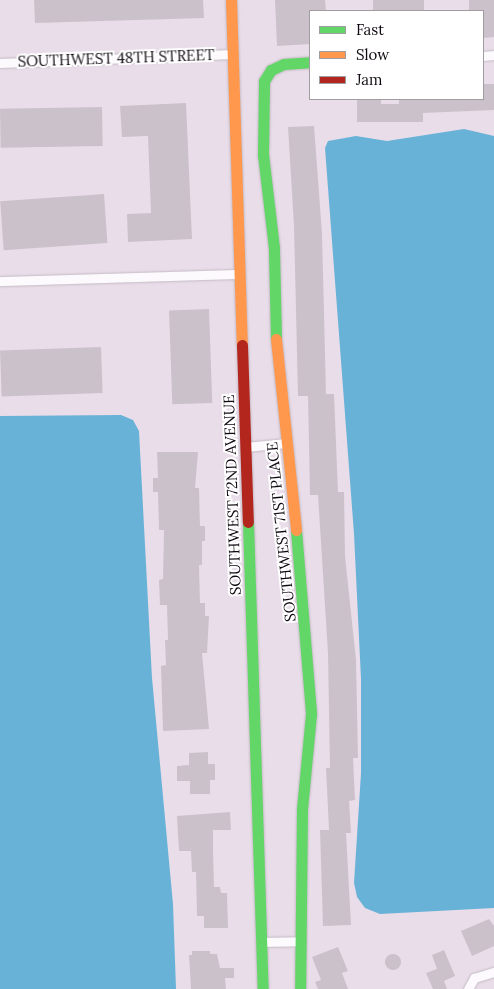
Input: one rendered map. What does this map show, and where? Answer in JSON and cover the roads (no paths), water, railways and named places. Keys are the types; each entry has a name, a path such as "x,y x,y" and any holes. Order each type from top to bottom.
{"street":[{"name":"SOUTHWEST 72ND AVENUE","path":"231,0 263,989"},
{"name":"SOUTHWEST 48TH STREET","path":"0,62 232,54"},
{"name":"SOUTHWEST 71ST PLACE","path":"300,989 302,810 311,714 304,600 275,323 273,236 263,155 262,95 268,74 284,64 309,62"},
{"path":"0,281 240,274"},
{"path":"245,447 287,443"},
{"path":"262,942 300,941"},
{"path":"468,989 479,974 494,972"}],"water":[{"path":"464,129 494,136 494,908 380,914 365,908 357,897 354,883 361,773 361,679 354,534 325,148 328,141 356,136 387,141"},
{"path":"121,415 133,420 139,431 152,678 173,904 176,989 0,989 0,416"}]}
